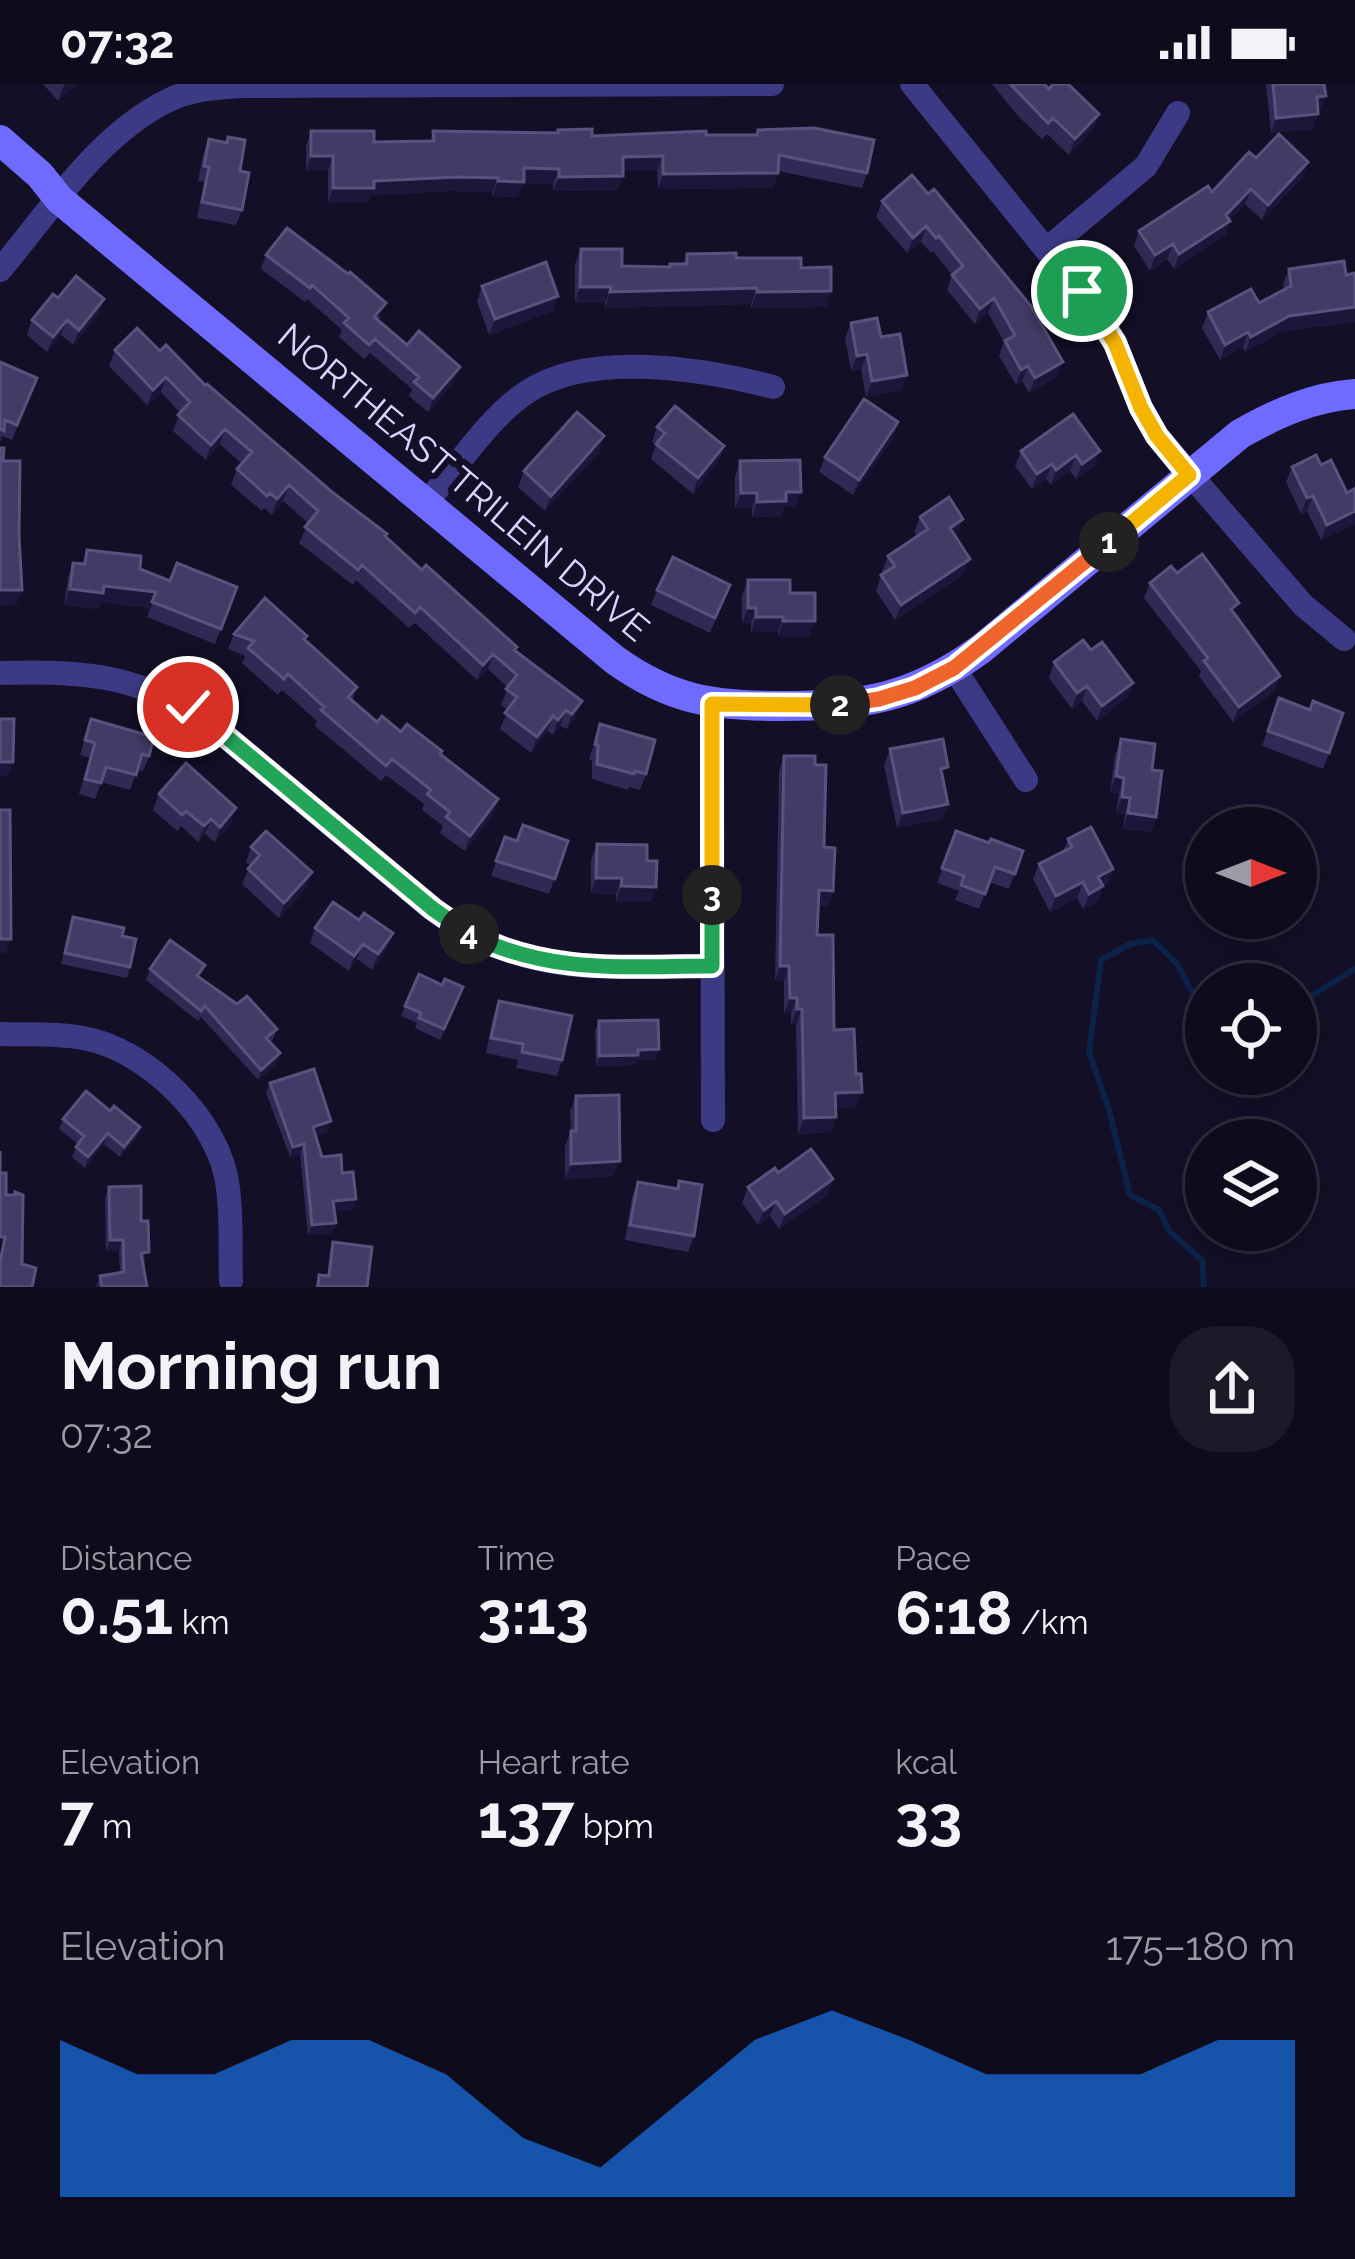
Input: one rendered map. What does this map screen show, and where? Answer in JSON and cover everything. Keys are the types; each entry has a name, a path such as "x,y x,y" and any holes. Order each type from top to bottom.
{"street":[{"path":"0,270 95,157 136,120 171,98 205,89 772,84"},
{"path":"912,84 1099,315 1157,436 1303,604 1344,639"},
{"path":"1047,249 1146,166 1178,113"},
{"name":"NORTHEAST TRILEIN DRIVE","path":"0,140 59,199 615,660 670,693 712,704 843,705 915,688 954,668 1240,434 1305,404 1355,394"},
{"path":"427,502 505,410 550,379 609,367 719,373 773,387"},
{"path":"954,668 1026,780"},
{"path":"0,674 60,672 121,679 188,707 433,909 495,947 564,965 712,966"},
{"path":"712,704 713,1120"},
{"path":"0,1034 84,1038 119,1049 179,1091 214,1140 228,1185 231,1281"}],"building":[{"path":"1010,84 1044,84 1049,89 1053,84 1068,84 1099,114 1075,139 1053,118 1048,123"},
{"path":"1273,84 1324,84 1326,96 1317,97 1318,114 1276,118"},
{"path":"814,128 874,140 867,173 779,155 778,173 663,174 663,156 623,157 623,176 559,177 559,169 524,168 524,182 458,177 333,188 333,156 311,156 311,131 374,131 374,142 434,141 433,131 592,129 592,136 706,131 706,135 757,135 758,130"},
{"path":"1279,134 1308,162 1268,205 1251,189 1226,215 1230,221 1179,254 1173,244 1155,255 1139,231 1208,186 1212,192 1249,152 1256,158"},
{"path":"228,137 245,140 240,171 249,173 242,210 202,202 209,139 227,143"},
{"path":"912,175 928,194 934,189 1031,306 1063,362 1035,378 1028,366 1021,370 1005,341 1015,335 994,298 980,309 952,275 963,266 939,236 926,226 913,238 882,201"},
{"path":"287,228 386,303 374,317 407,345 419,331 460,367 433,398 414,382 419,377 375,339 369,345 344,323 349,318 312,285 310,288 266,255"},
{"path":"581,249 622,249 622,266 687,264 687,254 801,258 801,268 831,267 831,291 610,292 611,287 580,287"},
{"path":"1344,261 1346,275 1355,273 1355,307 1289,316 1225,345 1208,312 1251,289 1259,303 1291,286 1289,269"},
{"path":"546,262 558,296 495,319 482,286"},
{"path":"76,276 104,299 79,330 67,320 53,337 32,320"},
{"path":"877,318 881,337 900,334 907,375 872,381 867,354 857,356 851,323"},
{"path":"137,328 160,351 166,345 205,385 387,534 422,570 426,565 517,647 514,650 582,701 572,714 566,710 558,720 553,716 537,737 505,713 517,697 506,689 517,675 493,654 483,665 420,607 415,613 362,565 358,570 305,527 318,511 289,485 277,499 270,493 267,496 237,469 252,452 225,429 211,445 178,415 190,402 166,377 153,390 115,350"},
{"path":"0,362 37,378 17,425 5,420 4,431 0,429"},
{"path":"864,399 898,422 859,480 825,457"},
{"path":"675,406 724,446 698,478 656,444 665,433 657,427"},
{"path":"577,412 604,436 551,496 524,471"},
{"path":"1073,414 1100,451 1082,464 1076,455 1056,470 1052,464 1037,474 1021,451"},
{"path":"0,448 4,448 3,461 20,461 22,590 0,590"},
{"path":"1316,455 1321,465 1331,460 1347,493 1355,492 1355,511 1327,525 1292,467"},
{"path":"800,460 801,492 786,492 786,501 757,502 757,493 741,493 740,461"},
{"path":"949,497 963,519 950,528 970,559 901,605 881,575 895,566 888,556 928,529 920,517"},
{"path":"87,550 141,556 140,569 170,581 177,563 237,587 221,629 152,602 156,592 104,586 103,593 70,589 73,563 85,564"},
{"path":"1202,554 1239,603 1231,609 1280,676 1239,707 1150,583 1171,566 1177,573"},
{"path":"673,557 730,585 715,618 657,590"},
{"path":"748,580 790,580 790,593 815,593 815,621 756,617 756,608 748,608"},
{"path":"265,598 357,687 348,697 377,722 382,716 401,732 407,724 498,799 470,836 446,817 450,812 427,794 431,790 392,759 386,766 321,710 324,707 288,674 284,679 248,648 254,641 234,634"},
{"path":"1083,640 1091,650 1102,642 1133,683 1102,706 1087,686 1077,693 1054,662"},
{"path":"1279,698 1310,710 1313,701 1343,713 1329,753 1268,731"},
{"path":"0,719 14,719 13,762 0,762"},
{"path":"91,719 154,737 149,756 142,754 136,775 106,767 101,783 85,779 95,743 85,740"},
{"path":"600,724 655,740 646,774 597,764"},
{"path":"943,739 948,767 941,769 948,804 903,813 890,749"},
{"path":"1121,739 1155,744 1152,770 1162,771 1156,817 1128,813 1130,798 1122,797 1124,778 1116,776"},
{"path":"784,756 815,756 815,765 826,765 824,847 835,848 833,891 819,890 817,935 833,935 834,1030 854,1029 856,1074 861,1074 862,1092 835,1093 836,1117 804,1118 802,1009 797,1009 797,998 790,998 789,966 780,966"},
{"path":"186,763 236,808 220,827 211,819 204,826 186,811 182,815 159,794"},
{"path":"0,810 10,810 11,939 0,939"},
{"path":"523,825 568,841 555,879 496,861 505,837 517,841"},
{"path":"1091,827 1113,869 1098,877 1103,886 1089,894 1083,882 1056,896 1039,864 1072,847 1068,839"},
{"path":"266,831 312,872 284,903 248,869 260,855 251,847"},
{"path":"956,831 1023,851 1015,874 995,867 985,894 961,885 964,876 942,868"},
{"path":"597,844 647,845 647,861 657,861 656,887 621,886 622,878 596,878"},
{"path":"333,902 359,920 364,913 393,933 378,954 363,944 354,956 315,928"},
{"path":"73,917 124,928 122,936 136,939 130,967 65,953"},
{"path":"170,940 205,965 197,976 237,1004 247,996 277,1029 266,1038 280,1053 261,1070 205,1006 201,1011 150,969"},
{"path":"419,974 442,985 445,979 463,987 444,1029 405,1006"},
{"path":"499,1001 572,1016 562,1060 522,1052 523,1044 491,1038"},
{"path":"658,1020 659,1049 599,1056 599,1021"},
{"path":"314,1069 331,1121 313,1127 322,1157 341,1155 342,1173 353,1172 356,1199 333,1201 336,1223 312,1225 304,1144 293,1147 270,1083"},
{"path":"86,1091 140,1127 124,1147 108,1133 88,1157 76,1147 84,1136 63,1119"},
{"path":"619,1095 620,1161 571,1164 576,1096"},
{"path":"811,1149 833,1179 785,1214 776,1201 764,1210 748,1187"},
{"path":"0,1173 6,1173 6,1195 23,1195 22,1264 36,1268 32,1287 0,1287 5,1237 0,1237"},
{"path":"679,1181 702,1185 694,1236 630,1225 638,1182 678,1189"},
{"path":"141,1186 141,1221 148,1221 149,1252 141,1253 147,1287 102,1287 100,1276 124,1272 123,1240 110,1240 109,1187"},
{"path":"333,1242 372,1247 367,1287 318,1287 319,1275 329,1276"}],"waterway":[{"path":"1185,979 1153,940 1130,944 1101,960 1089,1052 1130,1195 1159,1210 1169,1231 1202,1260 1204,1287"},
{"path":"1317,992 1355,969"}],"route":[{"path":"188,707 433,909 495,947 564,965 712,966 712,704 843,705 915,688 981,649 1189,475 1157,436 1115,343 1082,291"}]}
